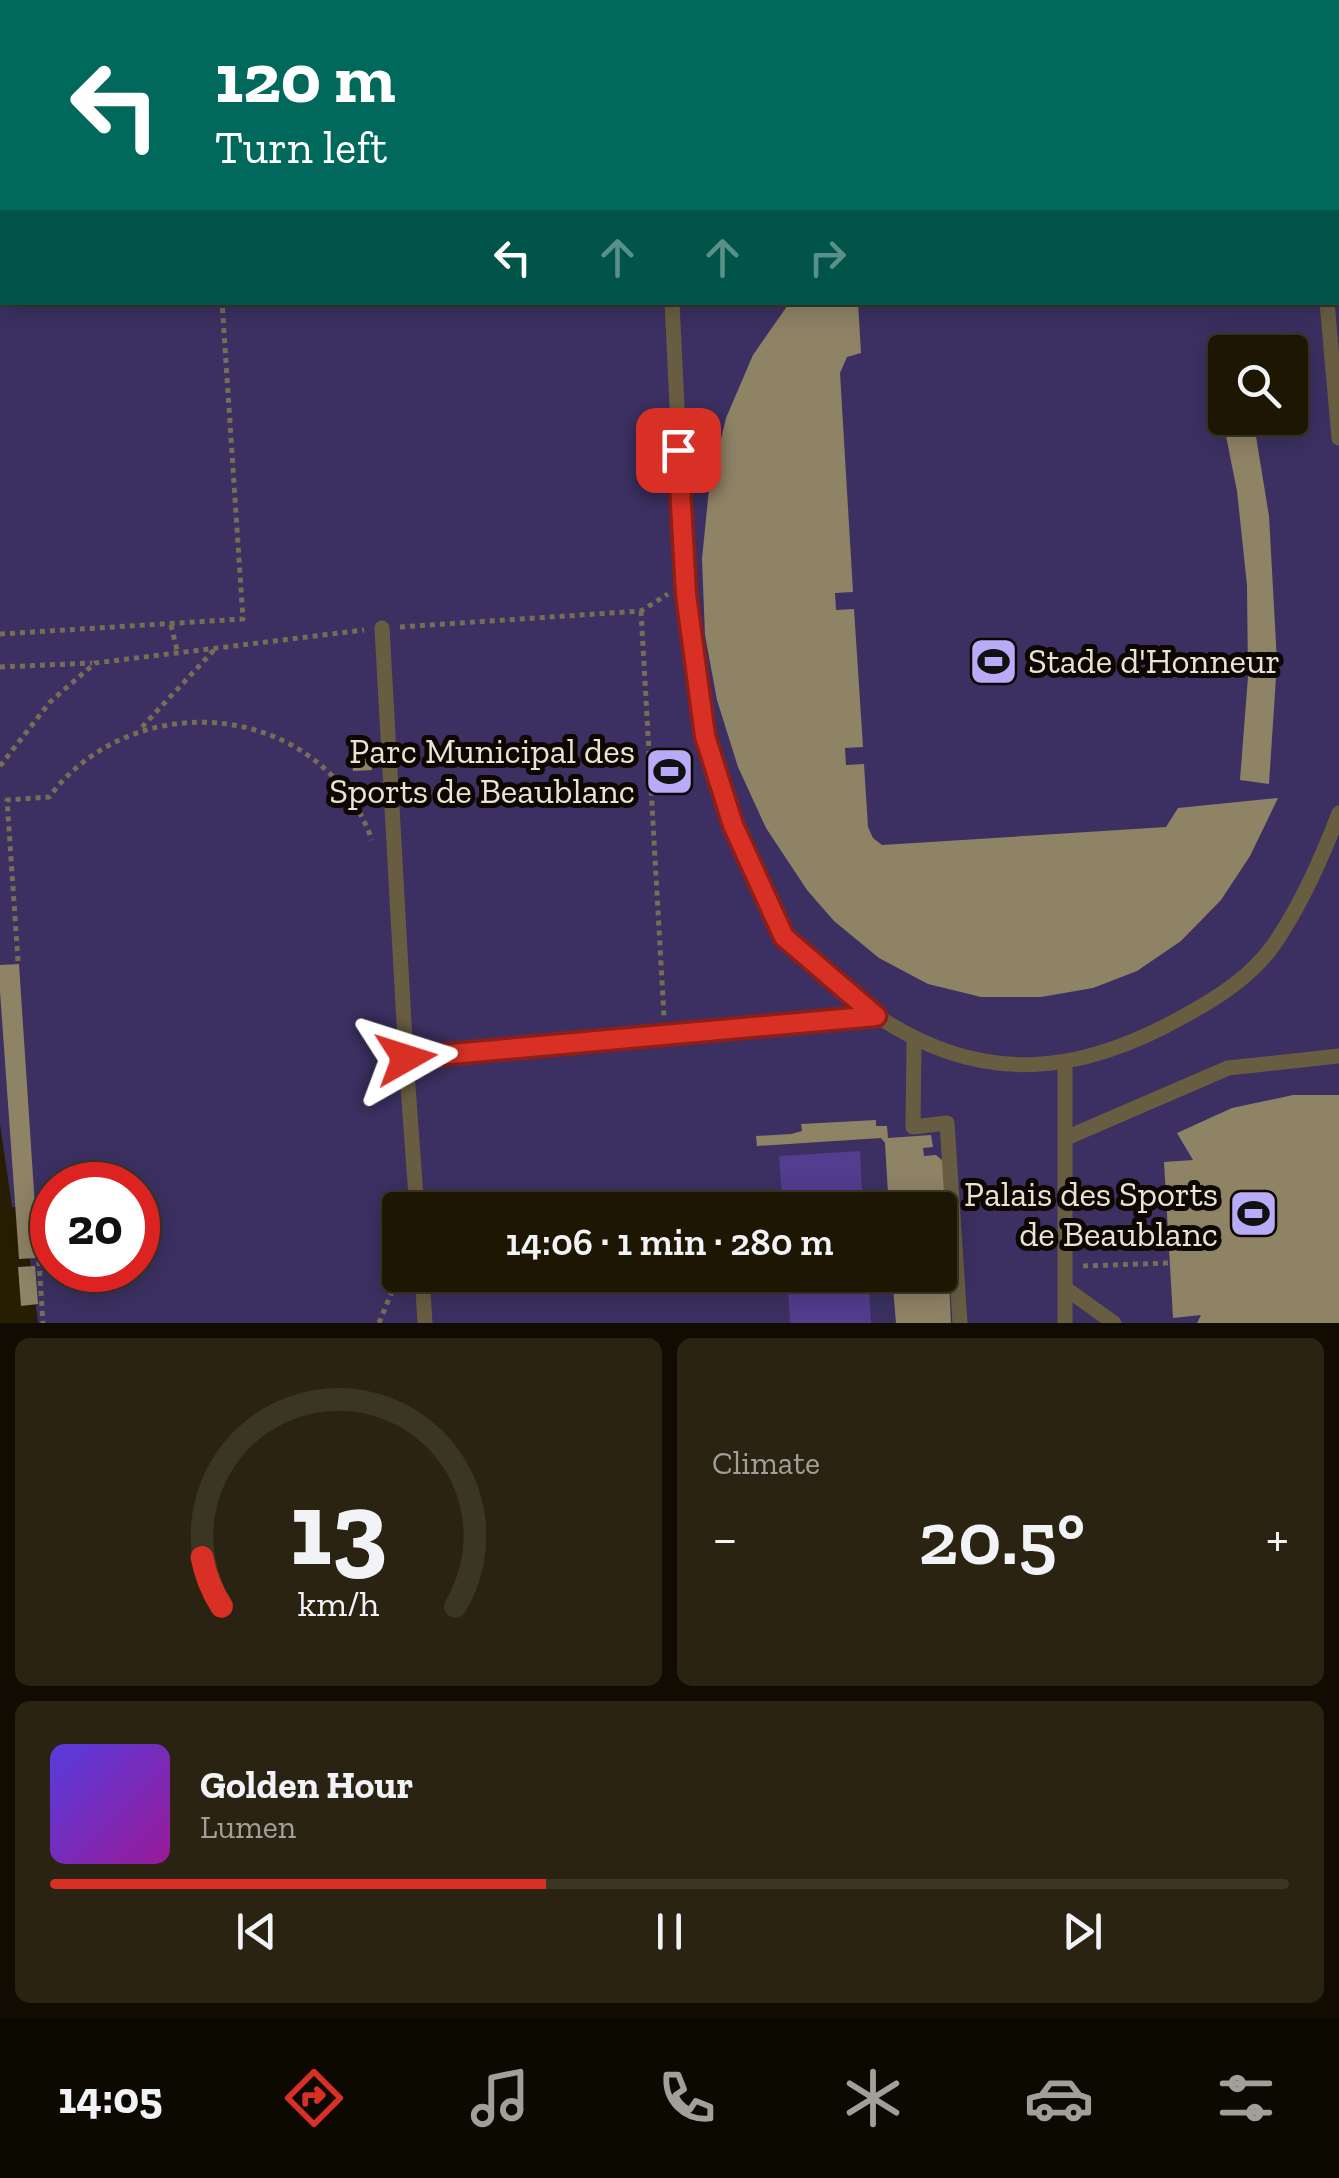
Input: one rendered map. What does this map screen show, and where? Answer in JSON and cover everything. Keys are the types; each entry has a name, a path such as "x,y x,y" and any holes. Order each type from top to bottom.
{"lane":[{"path":"672,305 686,594 705,736 733,825 784,937 876,1016 914,1041 986,1064 1064,1065 1150,1036 1227,992 1273,946 1318,868 1339,812"},
{"path":"1327,305 1339,438"},
{"path":"382,628 416,1192"},
{"path":"406,1058 876,1016"},
{"path":"914,1041 913,1127 947,1123 960,1323"},
{"path":"1066,1138 1228,1068 1339,1056"},
{"path":"1064,1065 1065,1323"},
{"path":"1065,1288 1114,1323"},
{"path":"423,1292 425,1323"}],"path":[{"path":"0,634 243,620 222,305"},
{"path":"0,668 94,663 382,628 641,610 661,594 686,594"},
{"path":"641,610 666,1033"},
{"path":"170,625 177,650"},
{"path":"140,729 216,648"},
{"path":"0,766 50,702 94,663"},
{"path":"18,961 7,800 49,797 96,750 140,729 203,720 235,723 281,739 321,766 343,789 374,845"},
{"path":"1065,1266 1170,1262"},
{"path":"41,1292 43,1323"},
{"path":"380,1323 392,1292"}],"shaded area":[{"name":"Parc Municipal des Sports de Beaublanc","path":"0,305 1339,305 1339,1323 38,1323 34,1292 160,1292 160,1162 30,1162 30,1261 23,1207 12,1207 0,1124"},
{"path":"860,1151 862,1192 782,1192 779,1156"},
{"path":"788,1292 869,1292 871,1323 790,1323"}],"building":[{"path":"788,305 858,305 861,353 847,357 840,373 853,592 835,593 836,610 854,609 863,747 845,748 846,765 864,764 868,827 873,838 882,845 1166,827 1178,808 1278,798 1250,856 1221,900 1181,941 1137,971 1093,988 1041,997 981,997 928,984 879,958 834,921 807,890 766,828 738,767 717,700 705,635 702,559 709,489 726,418 753,355"},
{"path":"1226,435 1256,435 1269,516 1277,662 1269,784 1240,780 1248,677 1247,585 1237,491"},
{"path":"370,748 372,770 353,771 351,749"},
{"path":"19,964 32,1162 30,1258 19,1259 0,965"},
{"name":"Palais des Sports de Beaublanc","path":"1293,1095 1339,1095 1339,1323 1197,1323 1201,1315 1173,1318 1164,1162 1193,1160 1177,1133 1232,1108"},
{"path":"876,1120 876,1126 887,1126 888,1138 931,1135 933,1147 923,1148 924,1156 936,1155 943,1161 945,1192 888,1192 885,1143 881,1138 757,1146 756,1136 791,1134 802,1131 801,1124"},
{"path":"30,1266 30,1292 37,1292 38,1304 21,1306 18,1267"},
{"path":"893,1292 949,1292 951,1323 896,1323"}],"place":[{"name":"Stade d'Honneur","path":"993,661"},
{"name":"Parc Municipal des Sports de Beaublanc","path":"670,771"},
{"name":"Palais des Sports de Beaublanc","path":"1253,1214"}],"route":[{"path":"406,1058 876,1016 784,937 733,825 705,736 686,594 678,450"}]}
